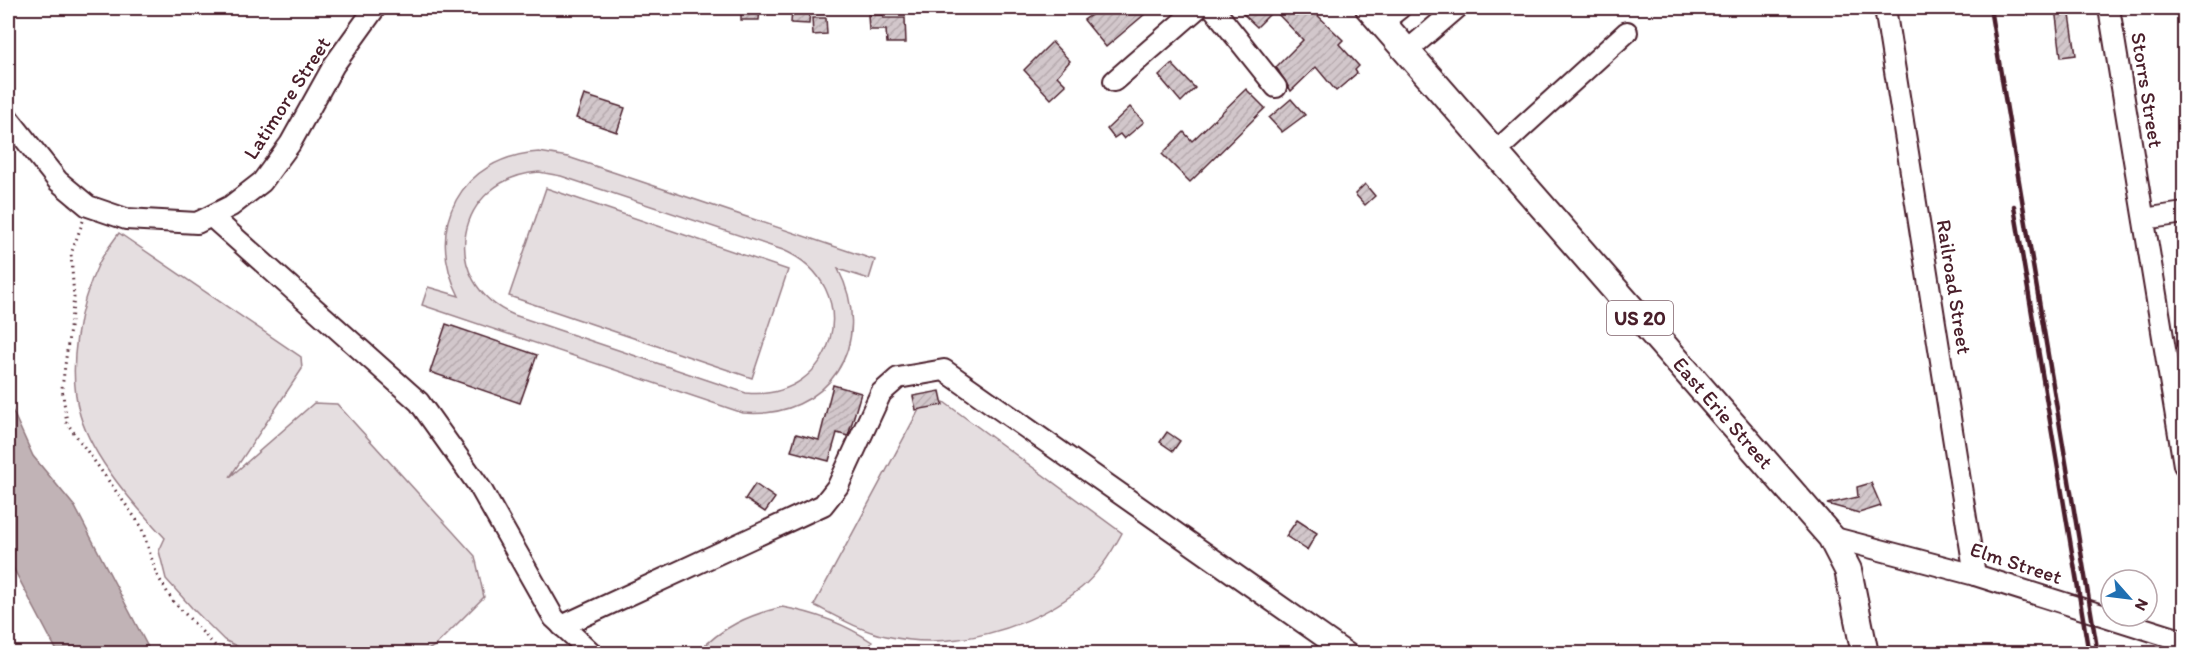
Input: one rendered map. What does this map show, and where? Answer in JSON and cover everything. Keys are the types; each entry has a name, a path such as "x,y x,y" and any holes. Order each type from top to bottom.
{"main road":[{"name":"East Erie Street","path":"1384,12 1407,51 1831,537 1848,570 1865,654"}],"street":[{"name":"Latimore Street","path":"213,217 262,182 283,153 334,65 375,8"},
{"path":"1114,81 1198,8"},
{"path":"1213,8 1276,87"},
{"path":"1407,51 1456,8"},
{"name":"Railroad Street","path":"1885,8 1975,575"},
{"name":"Storrs Street","path":"2109,8 2184,465"},
{"path":"1495,152 1627,33"},
{"path":"8,118 58,181 88,206 135,220 197,223 213,217 418,402 481,489 554,618 593,654"},
{"path":"2144,219 2184,213"},
{"path":"562,626 823,505 838,486 881,393 898,378 944,370 1348,654"},
{"name":"Elm Street","path":"1831,537 1975,575 2184,641"}],"path":[{"path":"88,206 70,254 74,298 62,388 67,423 141,526 157,575 172,600 223,654"}],"shaded area":[{"path":"539,152 568,157 875,260 869,279 838,269 849,297 852,324 847,349 837,372 821,390 799,404 773,412 743,413 422,305 428,287 459,296 449,270 445,245 448,221 456,200 470,182 489,167 512,157","holes":["539,172 561,176 783,250 809,267 825,289 832,313 830,338 820,361 802,380 777,391 746,393 514,315 489,300 473,280 465,257 466,233 474,211 489,192 511,179"]},
{"path":"546,188 788,270 752,378 509,296"},
{"path":"119,233 301,357 302,369 230,477 314,403 337,404 475,556 484,597 436,645 422,654 251,653 224,640 166,579 159,551 165,538 128,497 105,465 86,432 76,397 75,358 85,298 99,263"},
{"path":"8,401 33,456 75,507 151,653 58,653 8,558"},
{"path":"944,402 1122,533 1104,562 1081,588 1060,603 1014,626 963,638 937,641 911,640 867,631 814,605 921,406"},
{"path":"782,607 829,620 851,629 872,642 866,653 698,653 716,636 736,623"}],"building":[{"path":"741,8 760,8 759,20 741,20"},
{"path":"792,8 810,8 809,24 791,23"},
{"path":"1101,8 1152,8 1106,47 1084,20"},
{"path":"1237,8 1310,8 1343,40 1339,44 1359,66 1355,70 1357,73 1336,91 1316,67 1291,91 1276,67 1303,40 1274,10 1257,27"},
{"path":"2055,8 2069,8 2076,55 2061,57"},
{"path":"868,15 905,18 906,43 887,43 886,30 869,30"},
{"path":"812,18 826,18 827,34 813,35"},
{"path":"1052,42 1070,61 1057,76 1066,85 1051,99 1024,70"},
{"path":"1172,64 1195,88 1181,102 1159,76"},
{"path":"1246,89 1265,108 1190,182 1162,154 1184,132 1192,141"},
{"path":"584,95 625,108 617,132 576,118"},
{"path":"1291,99 1305,115 1282,132 1269,118"},
{"path":"1130,107 1144,122 1124,139 1120,134 1114,138 1107,129"},
{"path":"1365,184 1375,196 1365,205 1355,194"},
{"path":"446,324 537,355 520,403 430,372"},
{"path":"833,385 861,393 848,436 837,433 829,461 791,451 796,434 819,440"},
{"path":"940,391 943,405 916,410 913,396"},
{"path":"1167,432 1180,441 1173,451 1160,442"},
{"path":"1871,483 1881,506 1859,513 1827,504 1858,497 1857,487"},
{"path":"755,484 775,498 765,512 745,499"},
{"path":"1297,520 1317,533 1307,550 1286,536"}],"railway":[{"path":"1990,8 2098,654"},
{"path":"2014,206 2089,654"}]}
